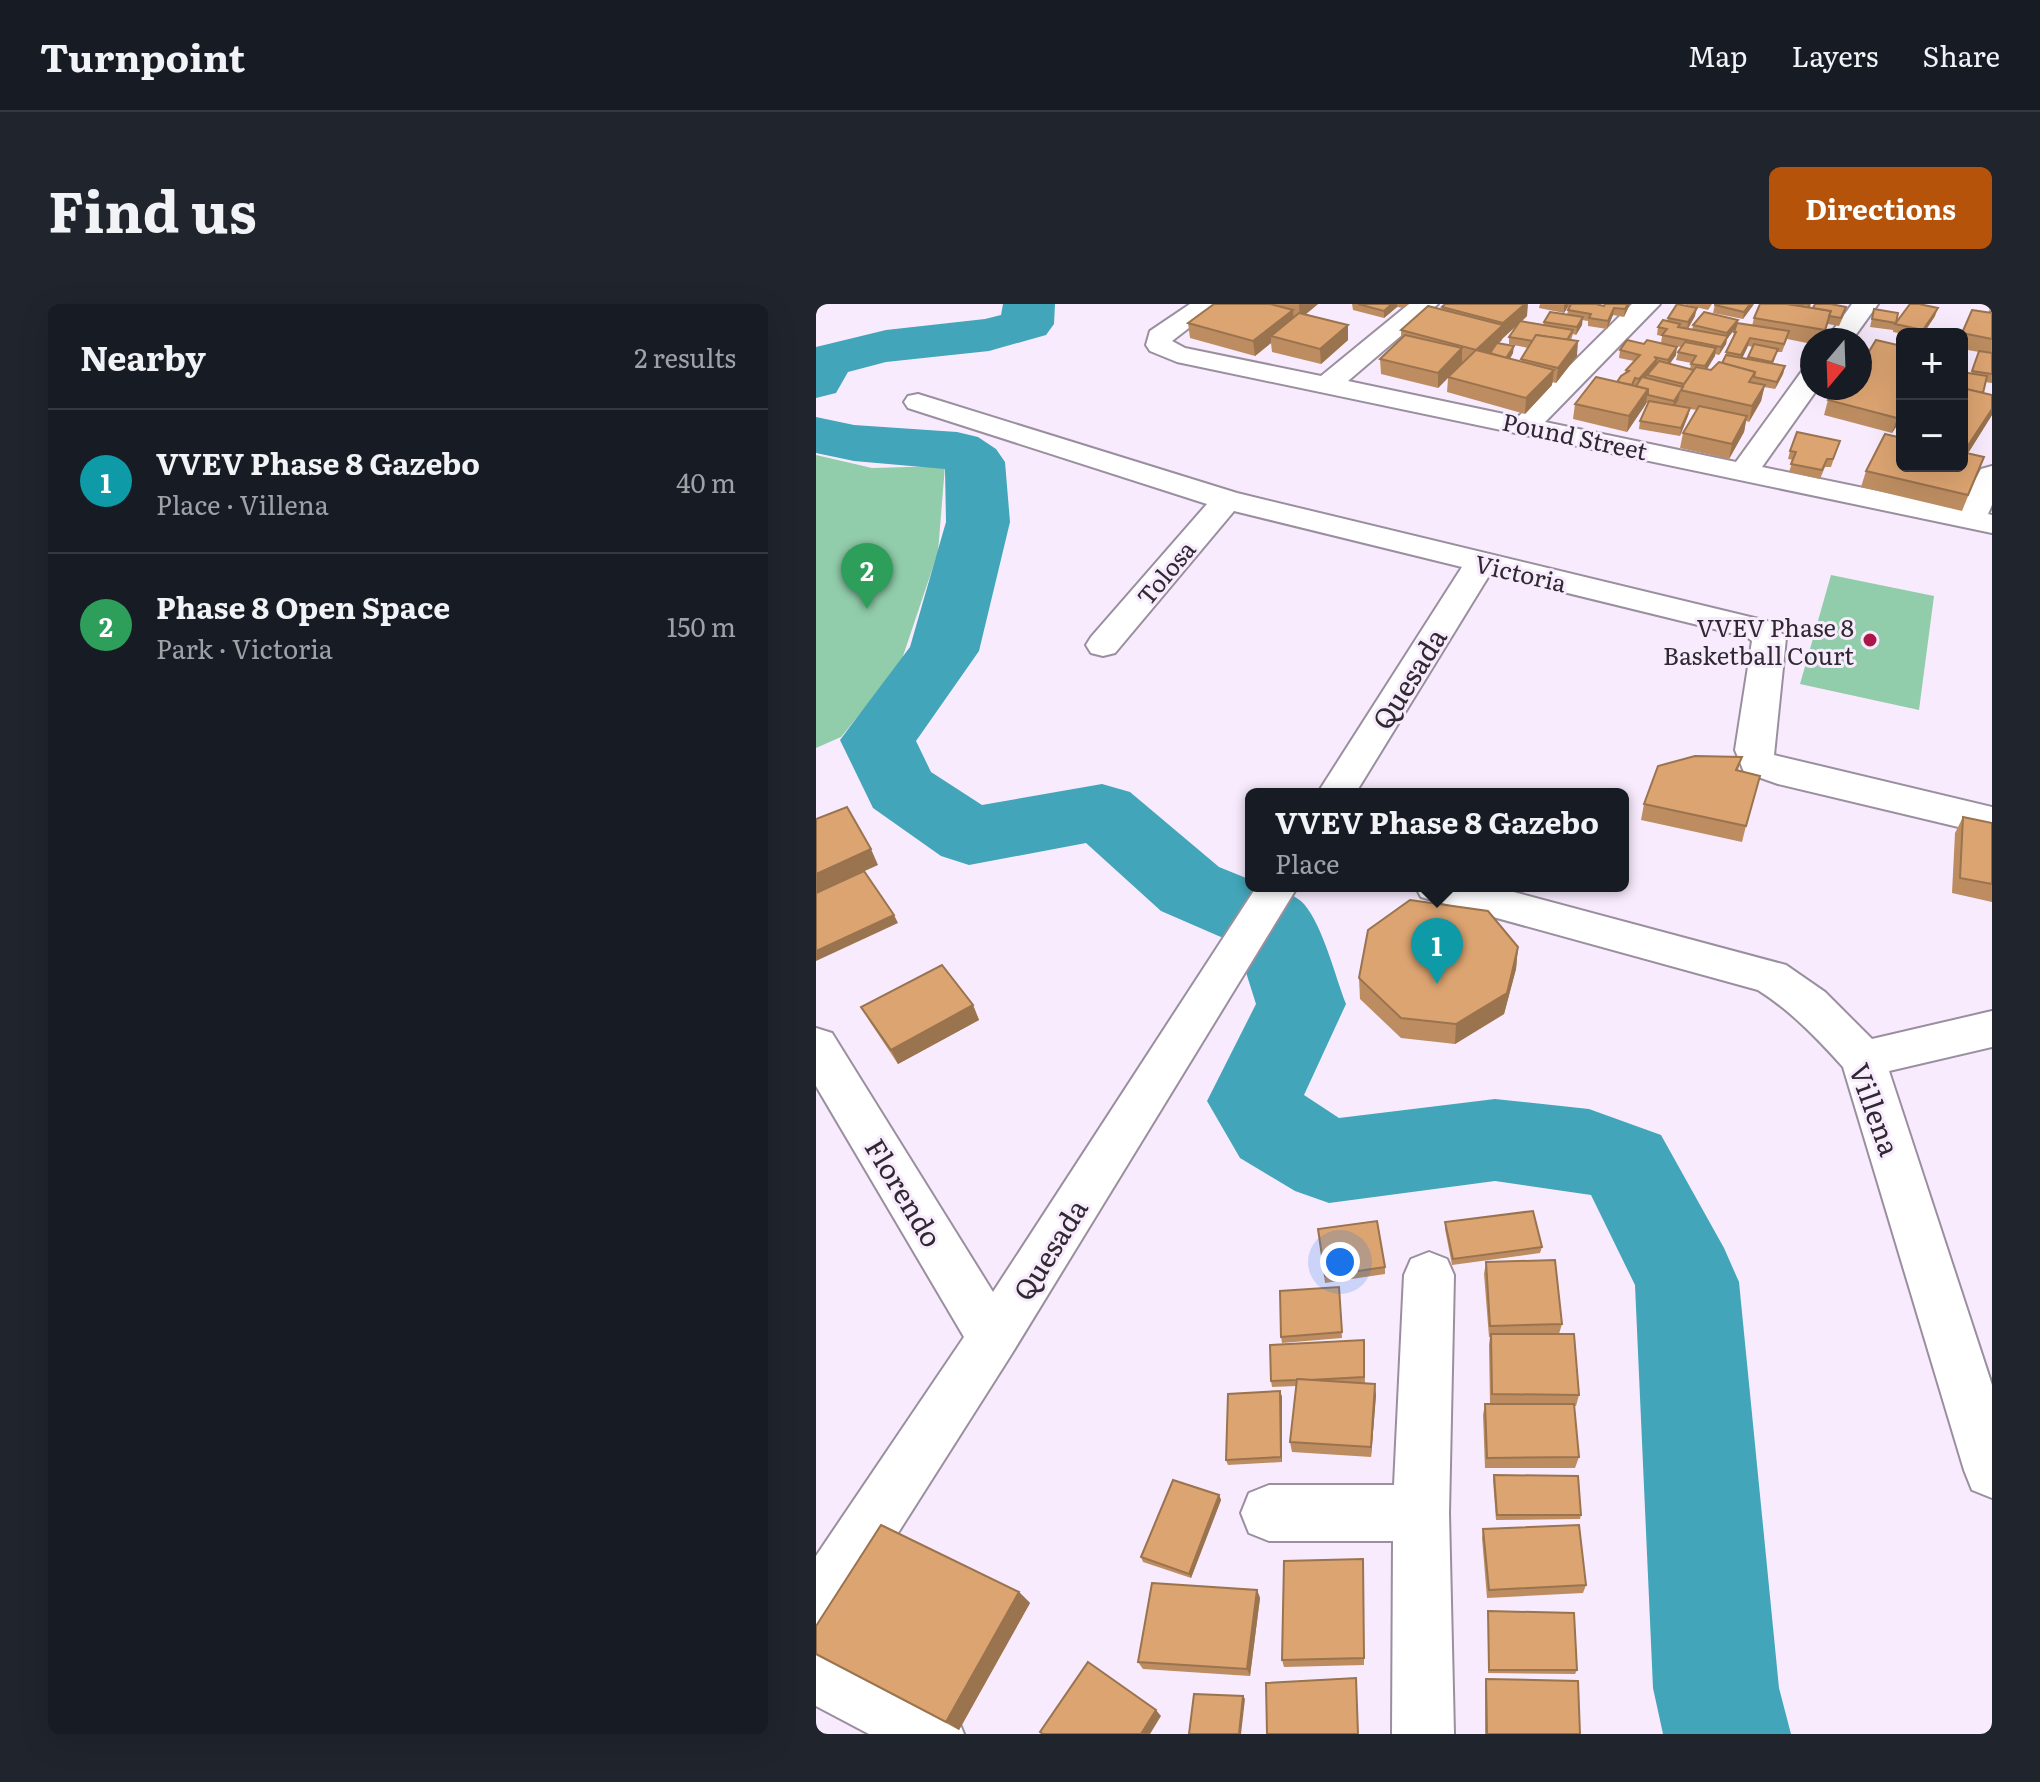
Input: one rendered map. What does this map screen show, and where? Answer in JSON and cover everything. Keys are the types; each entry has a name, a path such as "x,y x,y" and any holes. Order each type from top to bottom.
{"street":[{"name":"Pound Street","path":"1207,304 1159,337 1159,345 1177,354 1980,522"},
{"path":"1327,385 1425,304"},
{"path":"1526,425 1647,304"},
{"path":"1848,328 1865,304"},
{"path":"1744,471 1800,394"},
{"name":"Victoria","path":"918,402 1227,500 1759,629 1769,638 1754,750 1757,763 1778,771 1992,821"},
{"path":"1980,522 1992,475"},
{"name":"Tolosa","path":"1103,645 1227,500"},
{"name":"Quesada","path":"1340,788 1481,562"},
{"name":"Quesada","path":"816,1608 993,1338 1274,892"},
{"name":"Villena","path":"1457,892 1771,977 1799,992 1863,1059 1980,1389 1992,1470"},
{"path":"1863,1059 1992,1029"},
{"name":"Florendo","path":"816,1046 993,1338"},
{"path":"1423,1734 1421,1513 1429,1275"},
{"path":"1269,1513 1421,1513"},
{"path":"816,1673 933,1734"}],"green space":[{"path":"816,455 872,468 945,466 938,552 900,665 841,737 816,748"},
{"name":"VVEV Phase 8 Basketball Court","path":"1831,575 1934,596 1919,710 1800,684"}],"building":[{"path":"1214,304 1270,304 1293,310 1253,341 1188,323"},
{"path":"1358,304 1392,304 1384,311"},
{"path":"1445,304 1525,304 1503,323 1442,307"},
{"path":"1571,304 1628,304 1625,309 1614,308 1608,321 1568,310"},
{"path":"1677,304 1697,308 1688,322 1668,318"},
{"path":"1715,304 1750,304 1744,312"},
{"path":"1760,304 1787,304 1831,311 1826,328 1754,318"},
{"path":"1815,304 1846,307 1841,318 1829,316 1831,311 1813,308"},
{"path":"1910,304 1938,308 1924,328 1895,324"},
{"path":"1428,306 1503,325 1476,350 1401,330"},
{"path":"1874,309 1898,313 1896,323 1872,319"},
{"path":"1972,310 1992,313 1992,339 1968,334 1968,328 1964,328"},
{"path":"1550,312 1583,317 1577,327 1544,322"},
{"path":"1704,312 1738,320 1727,333 1693,325"},
{"path":"1299,313 1348,325 1320,349 1271,336"},
{"path":"1663,320 1680,324 1678,327 1728,336 1721,347 1662,335 1667,329 1658,327"},
{"path":"1520,321 1573,330 1567,340 1536,335 1533,341 1509,337"},
{"path":"1737,323 1789,331 1784,344 1750,338 1741,355 1726,352"},
{"path":"1405,335 1462,348 1438,373 1380,359"},
{"path":"1536,335 1578,341 1558,368 1521,359"},
{"path":"1627,340 1644,344 1647,340 1677,347 1668,360 1654,357 1657,359 1639,379 1635,378 1632,385 1617,382 1640,355 1620,350"},
{"path":"1876,340 1896,345 1896,418 1828,400 1872,400 1872,347"},
{"path":"1685,342 1716,348 1705,366 1691,364 1696,356 1678,352"},
{"path":"1497,343 1514,346 1506,358 1490,353"},
{"path":"1754,344 1778,349 1772,362 1748,357"},
{"path":"1476,350 1554,370 1526,398 1448,377"},
{"path":"1979,351 1992,353 1992,374 1972,371"},
{"path":"1726,355 1785,366 1777,382 1754,377 1755,372 1722,363"},
{"path":"1659,361 1694,370 1684,384 1647,375"},
{"path":"1719,362 1755,372 1749,382 1765,385 1752,406 1680,390 1696,367 1711,370"},
{"path":"1968,373 1987,376 1983,393 1968,389"},
{"path":"1596,377 1648,389 1629,416 1575,404"},
{"path":"1642,377 1683,387 1674,401 1648,395 1648,389 1636,386"},
{"path":"1968,389 1992,395 1992,409 1968,445"},
{"path":"1649,401 1690,408 1681,428 1640,421"},
{"path":"1699,406 1747,416 1732,444 1683,433"},
{"path":"1797,432 1840,441 1833,459 1827,459 1822,470 1791,464 1796,452 1790,451"},
{"path":"1885,434 1896,437 1896,472 1968,472 1968,453 1984,457 1968,495 1866,471"},
{"path":"1695,756 1742,757 1736,770 1760,776 1746,826 1644,804 1658,766"},
{"path":"847,807 871,849 816,874 816,819"},
{"path":"1963,817 1992,823 1992,884 1960,878"},
{"path":"864,871 894,915 816,951 816,893"},
{"path":"1410,900 1488,911 1518,947 1507,993 1456,1024 1401,1018 1359,978 1368,930"},
{"path":"942,965 973,1005 891,1050 861,1007"},
{"path":"1533,1211 1542,1247 1453,1259 1445,1222"},
{"path":"1377,1221 1385,1267 1325,1276 1318,1229"},
{"path":"1555,1260 1562,1324 1490,1326 1486,1262"},
{"path":"1339,1287 1342,1332 1281,1337 1280,1291"},
{"path":"1491,1334 1574,1334 1579,1395 1492,1394"},
{"path":"1364,1340 1364,1377 1271,1381 1270,1345"},
{"path":"1297,1379 1375,1384 1371,1447 1290,1442"},
{"path":"1280,1391 1281,1457 1226,1460 1228,1394"},
{"path":"1485,1404 1574,1404 1579,1457 1487,1458"},
{"path":"1494,1475 1578,1476 1581,1515 1497,1515"},
{"path":"1173,1480 1219,1495 1189,1574 1141,1557"},
{"path":"881,1525 1019,1592 946,1722 816,1654 816,1626"},
{"path":"1579,1525 1586,1585 1489,1590 1483,1529"},
{"path":"1363,1559 1364,1658 1282,1660 1284,1561"},
{"path":"1152,1583 1257,1590 1247,1669 1138,1662"},
{"path":"1488,1611 1574,1613 1577,1670 1489,1670"},
{"path":"1088,1662 1156,1710 1141,1734 1040,1732"},
{"path":"1356,1678 1358,1734 1267,1734 1266,1683"},
{"path":"1486,1679 1578,1681 1580,1734 1487,1734"},
{"path":"1194,1694 1243,1696 1239,1734 1189,1734"}],"waterway":[{"path":"816,381 825,361 886,346 989,335 1027,324 1029,304"},
{"path":"816,435 854,443 957,450 975,462 978,522 944,651 878,740 901,789 969,836 1102,812 1190,889 1273,924 1301,1004 1254,1101 1274,1129 1329,1161 1495,1140 1589,1151 1626,1165 1687,1282 1716,1688 1727,1734"}],"place":[{"name":"Phase 8 Open Space","path":"867,609"},
{"name":"VVEV Phase 8 Basketball Court","path":"1870,640"},
{"name":"VVEV Phase 8 Gazebo","path":"1437,984"}]}
